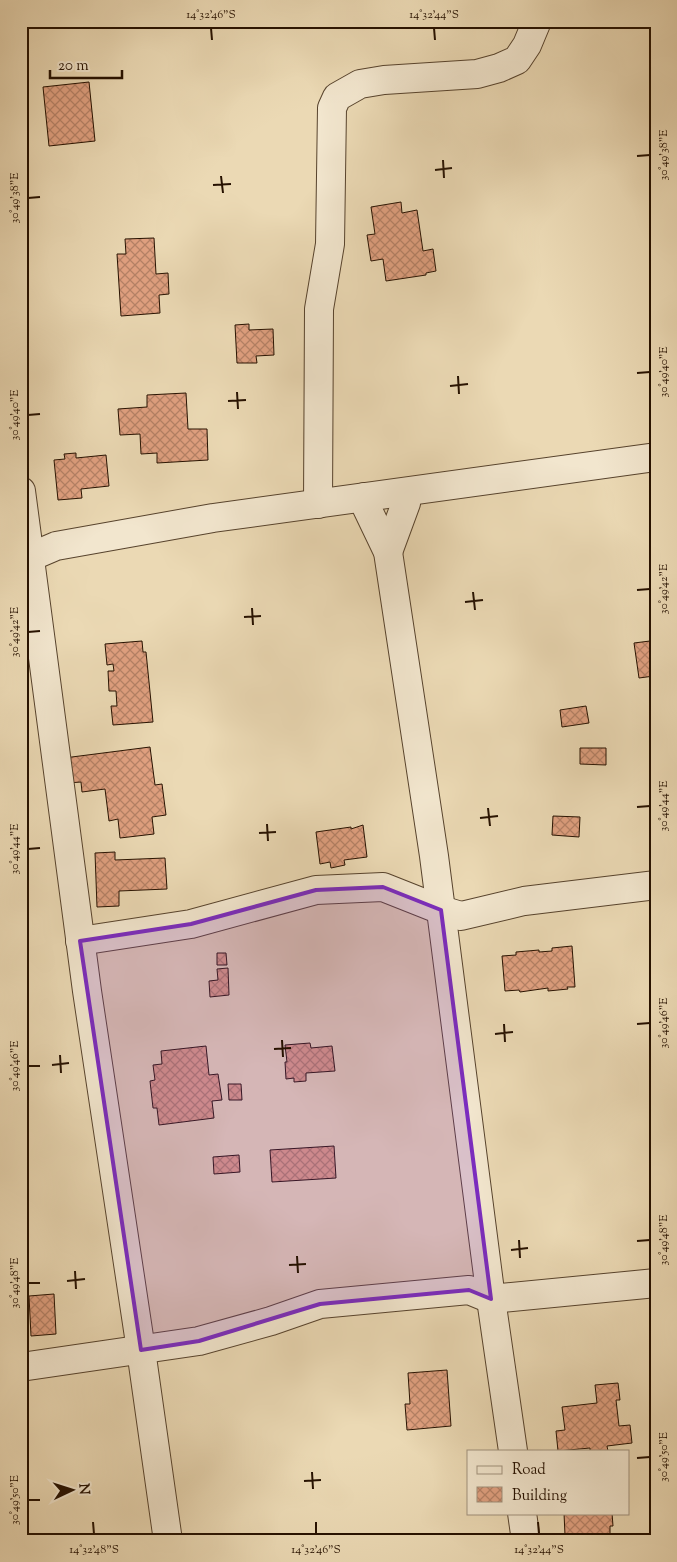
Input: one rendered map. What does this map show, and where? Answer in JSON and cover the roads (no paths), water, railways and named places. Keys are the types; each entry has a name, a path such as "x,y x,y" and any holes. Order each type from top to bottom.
{"street":[{"path":"318,504 319,309 330,244 332,108 338,97 360,84 384,80 477,74 499,68 517,60 527,45 537,21"},
{"path":"26,559 56,546 212,518 656,457"},
{"path":"21,492 26,559 168,1541"},
{"path":"388,552 406,503 408,492"},
{"path":"364,497 365,504 388,552 441,910 491,1299 513,1450"},
{"path":"80,941 191,924 316,890 383,887 461,916 524,901 656,885"},
{"path":"21,1367 199,1341 271,1321 320,1304 469,1290 491,1299 656,1283"},
{"path":"522,1514 526,1541"}]}
